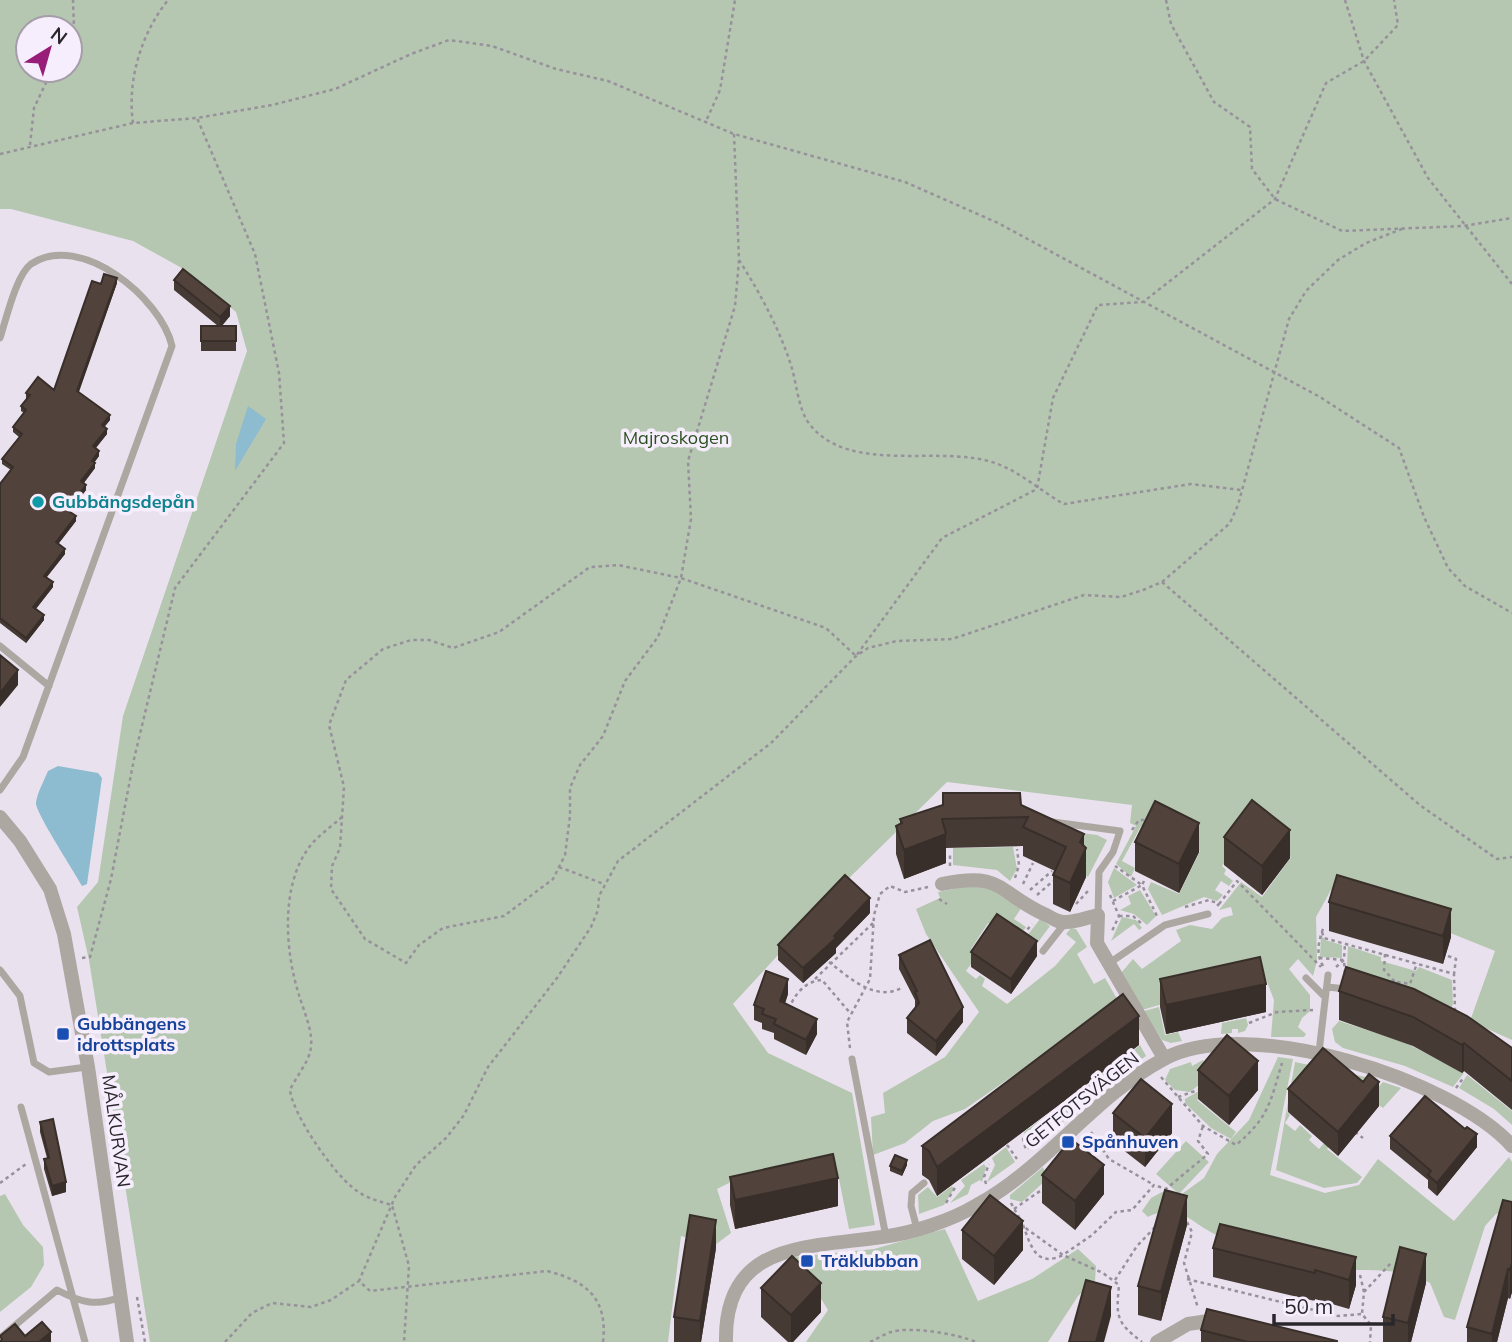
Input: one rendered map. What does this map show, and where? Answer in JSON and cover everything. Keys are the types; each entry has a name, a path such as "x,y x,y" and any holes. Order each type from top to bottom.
{"street":[{"name":"MÅLKURVAN","path":"0,817 20,841 50,889 64,933 88,1067 127,1342"},
{"path":"942,884 971,878 989,880 1040,912 1066,923 1098,915 1097,943 1166,1063"},
{"name":"GETFOTSVÄGEN","path":"726,1342 727,1319 734,1294 754,1267 764,1259 790,1249 886,1237 977,1206 998,1184 1084,1121 1166,1063 1191,1050 1230,1045 1319,1052 1410,1081 1449,1099 1499,1131 1512,1146"},
{"path":"1157,1342 1174,1330 1203,1320 1235,1320"}],"lane":[{"path":"0,338 22,274 30,265 50,255 71,255 103,268 139,291 168,328 172,346 23,757 0,790"},
{"path":"0,646 49,685"},
{"path":"1038,821 1120,831 1113,852 1099,872 1098,915"},
{"path":"1108,964 1165,925 1208,914"},
{"path":"1043,951 1066,923"},
{"path":"0,970 20,996 34,1063 48,1072 88,1067"},
{"path":"1319,1052 1328,975"},
{"path":"1306,978 1325,997"},
{"path":"1326,987 1360,991"},
{"path":"852,1059 886,1237"},
{"path":"20,1107 85,1342"},
{"path":"917,1228 911,1206 912,1194 924,1183"},
{"path":"0,1338 57,1290 75,1300 101,1305 120,1297"}],"path":[{"path":"133,123 130,101 139,53 151,24 168,0"},
{"path":"707,120 720,90 735,0"},
{"path":"1166,0 1171,24 1214,102 1250,127 1252,169 1275,199 1342,231 1463,226 1512,218"},
{"path":"1345,0 1364,61 1428,178 1463,226 1512,284"},
{"path":"1037,489 1053,398 1098,305 1143,302 1275,199 1326,83 1364,61 1398,25 1394,0"},
{"path":"0,154 133,123 197,118 272,105 335,89 449,40 492,46 555,69 608,80 654,102 707,120 734,134 905,181 998,223 1320,397 1399,448 1424,517 1448,568 1465,586 1512,613"},
{"path":"30,145 34,108 45,84"},
{"path":"69,960 90,957 111,879 134,759 175,588 284,443 279,373 255,254 197,118"},
{"path":"734,134 739,260 735,306 688,461 691,519 681,578 658,637 625,681 603,736 580,765 569,788 570,816 565,855 559,867 553,878 504,916 443,928 419,944 406,962 365,939 331,889 332,866 340,848 344,788 329,724 346,681 383,649 411,640 429,640 453,648 499,632 590,567 618,565 681,578 826,628 856,656"},
{"path":"856,656 868,648 897,641 952,639 1084,594 1121,597 1162,582 1230,523 1289,318 1306,291 1338,260 1366,243 1402,229"},
{"path":"739,260 768,310 791,364 810,425 828,441 855,450 895,457 953,456 996,463 1064,504 1191,484 1241,490"},
{"path":"225,1342 252,1313 272,1303 311,1307 331,1300 359,1281 392,1205 416,1165 446,1138 464,1115 488,1067 584,937 598,910 604,884 618,861 771,743 856,656 942,538 1037,489"},
{"path":"1162,582 1422,806 1497,859 1512,857"},
{"path":"342,817 311,844 301,861 294,886 286,932 294,981 309,1028 310,1053 290,1090 307,1128 333,1167 352,1187 372,1200 392,1205"},
{"path":"1128,836 1139,820 1148,820"},
{"path":"1017,849 1018,898"},
{"path":"1118,855 1113,864 1122,874 1143,883 1159,919"},
{"path":"1018,898 1033,863"},
{"path":"559,867 604,884"},
{"path":"1018,898 1052,871"},
{"path":"1018,898 1059,877"},
{"path":"1219,904 1237,881 1276,925 1328,975"},
{"path":"1113,901 1143,883"},
{"path":"852,1059 846,1022 870,979 873,923 880,894 890,886 905,892 942,884"},
{"path":"1108,892 1119,916 1108,939"},
{"path":"1019,942 1040,912"},
{"path":"1119,916 1133,916 1146,928"},
{"path":"788,1013 793,998 873,923"},
{"path":"1324,926 1318,937 1319,958 1328,975"},
{"path":"1322,932 1324,938 1454,974"},
{"path":"1342,989 1345,984 1345,943"},
{"path":"1385,954 1384,970 1402,993"},
{"path":"1448,956 1456,959 1454,974 1457,1005 1452,1017"},
{"path":"1319,958 1343,960"},
{"path":"829,963 864,988 894,993 903,987"},
{"path":"1396,982 1410,984 1417,963"},
{"path":"814,981 822,980 850,1014"},
{"path":"1249,1023 1277,1012 1313,1010"},
{"path":"1166,1063 1158,1074 1203,1126 1236,1145 1260,1125 1270,1105 1283,1056"},
{"path":"1455,1091 1464,1077"},
{"path":"1178,1097 1192,1094 1204,1083"},
{"path":"1448,1087 1462,1094"},
{"path":"1057,1112 1054,1132 1062,1125"},
{"path":"1084,1121 1109,1159 1166,1189 1208,1154 1198,1141 1203,1126"},
{"path":"1354,1131 1363,1138"},
{"path":"1023,1138 1027,1154"},
{"path":"1007,1145 1018,1161"},
{"path":"1014,1165 1034,1149"},
{"path":"0,1183 35,1158"},
{"path":"986,1185 984,1177 989,1164"},
{"path":"978,1191 986,1185 998,1184 1022,1223 1030,1249 1046,1261 1063,1255 1092,1236 1116,1212 1132,1210 1154,1185"},
{"path":"945,1204 956,1186"},
{"path":"1014,1209 1044,1188"},
{"path":"941,1209 954,1203"},
{"path":"392,1205 409,1266 404,1342"},
{"path":"1180,1218 1190,1223 1192,1232 1184,1263 1187,1279 1203,1320"},
{"path":"1115,1280 1137,1246 1159,1222"},
{"path":"1022,1223 1063,1255 1115,1280 1119,1285 1116,1308 1119,1320 1142,1342"},
{"path":"1016,1226 1022,1223"},
{"path":"1364,1292 1391,1263"},
{"path":"359,1281 370,1290 547,1271 574,1278 598,1302 606,1321 604,1342"},
{"path":"1360,1275 1364,1292 1362,1314 1371,1325 1370,1342"},
{"path":"1187,1279 1338,1316 1362,1314"},
{"path":"870,1342 893,1331 909,1330 963,1336 976,1342"},
{"path":"405,1336 412,1342"}],"green space":[{"name":"Majroskogen","path":"0,0 1512,0 1512,1040 1470,1021 1495,951 1349,892 1331,890 1316,917 1317,961 1313,976 1298,959 1289,969 1310,995 1310,1011 1302,1018 1298,1027 1306,1034 1304,1037 1271,1037 1274,1000 1264,974 1142,1010 1121,973 1133,959 1142,969 1181,941 1176,930 1190,925 1212,929 1222,918 1233,915 1231,907 1219,910 1241,882 1262,897 1291,857 1253,827 1222,866 1226,870 1224,874 1233,881 1229,886 1221,881 1215,890 1223,895 1217,901 1204,897 1162,915 1148,889 1151,882 1179,894 1200,851 1141,826 1122,861 1135,868 1131,877 1116,864 1136,826 1130,823 1132,805 947,782 845,882 733,1004 768,1053 852,1093 875,1225 849,1229 836,1164 735,1180 717,1189 731,1233 715,1245 681,1236 668,1342 150,1342 89,960 77,907 98,882 123,716 247,351 236,312 180,267 133,241 11,209 0,209"},
{"path":"1026,826 1097,835 1107,840 1088,877"},
{"path":"1013,847 1017,869 1010,881 997,870 953,865 953,848"},
{"path":"1114,868 1137,885 1114,898 1108,882"},
{"path":"970,886 988,886 1022,907 1014,919 1026,927 1016,941 988,923 971,949 978,954 966,971 976,979 980,975 985,979 982,986 1007,1004 1055,966 1076,942 1066,934 1071,928 1076,929 1087,947 1077,954 1094,984 1105,978 1127,1016 1057,1055 1024,1068 965,1109 933,1121 905,1143 873,1155 871,1117 885,1113 883,1093 945,1057 979,1012 926,934 916,909 940,898 938,892"},
{"path":"1140,890 1156,916 1147,925 1134,914 1120,910 1131,904 1128,896"},
{"path":"1122,917 1136,920 1142,928 1139,930 1134,924 1111,941"},
{"path":"1040,919 1050,926 1036,945 1026,937"},
{"path":"1321,935 1325,940 1342,945 1342,958 1320,957"},
{"path":"1348,946 1381,957 1381,961 1416,971 1419,967 1452,980 1453,1004 1449,1013 1346,982"},
{"path":"1159,1007 1165,1035 1178,1032 1182,1041 1171,1043 1162,1040 1144,1011"},
{"path":"1246,1018 1248,1025 1245,1031 1238,1033 1238,1029 1232,1029 1232,1033 1221,1034 1222,1023"},
{"path":"1339,1021 1404,1042 1464,1073 1453,1087 1405,1066 1343,1048 1335,1042 1332,1029"},
{"path":"1140,1045 1146,1056 1123,1072 1130,1058 1128,1055"},
{"path":"1278,1057 1293,1059 1270,1175 1325,1193 1359,1185 1378,1159 1454,1221 1509,1157 1512,1162 1512,1209 1496,1214 1485,1226 1455,1320 1444,1317 1430,1283 1415,1277 1390,1271 1343,1269 1303,1261 1225,1238 1179,1213 1160,1212 1148,1217 1142,1211 1151,1198 1162,1192 1179,1196 1204,1178 1217,1154 1249,1120"},
{"path":"1203,1060 1206,1067 1200,1084 1190,1092 1175,1090 1165,1080 1170,1069 1191,1062 1192,1066"},
{"path":"1120,1061 1119,1075 1110,1083 1107,1080 1093,1097 1091,1090 1097,1083 1094,1079"},
{"path":"1295,1062 1375,1079 1359,1099 1297,1099 1287,1112 1290,1115 1285,1123 1295,1131 1300,1125 1312,1136 1309,1140 1319,1149 1336,1129 1340,1132 1327,1149 1362,1177 1357,1183 1324,1188 1276,1170"},
{"path":"1467,1075 1512,1111 1512,1125 1494,1109 1459,1088"},
{"path":"1383,1082 1401,1088 1383,1108 1374,1101 1374,1092"},
{"path":"1085,1085 1088,1101 1058,1126 1063,1109 1061,1105"},
{"path":"1206,1087 1197,1100 1236,1132 1231,1139 1211,1128 1185,1103 1185,1099"},
{"path":"1053,1111 1050,1133 1045,1136 1043,1134 1028,1150 1024,1132"},
{"path":"1186,1141 1209,1162 1179,1194 1156,1174"},
{"path":"1006,1147 1015,1162 987,1182 995,1165 992,1158"},
{"path":"984,1164 986,1167 982,1182 980,1180 971,1185 968,1194 950,1203 965,1186 961,1180"},
{"path":"1043,1167 1047,1179 1022,1202 1010,1199 1010,1195"},
{"path":"952,1186 954,1189 944,1205 919,1214 918,1195 928,1187 937,1197"},
{"path":"5,1194 23,1225 43,1247 44,1265 31,1287 0,1312 0,1196"},
{"path":"945,1229 978,1301 1032,1279 1078,1249 1096,1266 1095,1281 1078,1296 1048,1342 806,1342 828,1310 795,1257 874,1249"}],"water":[{"path":"248,406 266,419 235,471 236,444"},
{"path":"58,766 98,773 102,778 87,884 82,886 37,809 39,791 48,771"}],"building":[{"path":"183,269 230,306 220,317 174,280"},
{"name":"Gubbängsdepån","path":"104,274 117,278 77,391 110,415 102,425 107,429 93,446 99,451 92,461 95,463 81,481 86,485 67,510 76,516 56,542 65,549 44,576 53,582 33,607 44,615 26,638 0,618 0,484 13,467 2,459 22,434 13,427 26,410 21,406 30,395 26,393 38,377 54,390 92,281 101,284"},
{"path":"201,326 236,326 236,341 201,341"},
{"path":"0,655 18,670 0,693"},
{"path":"943,793 1020,793 1021,805 1084,834 1080,842 1086,848 1070,883 1053,875 1066,847 1023,827 1028,817 942,819 946,834 904,850 896,826 902,823 900,819 943,805"},
{"path":"1252,800 1290,830 1262,866 1224,837"},
{"path":"1155,801 1199,823 1179,864 1135,842"},
{"path":"845,875 870,898 834,936 836,938 803,968 778,945"},
{"path":"1337,875 1451,909 1443,936 1329,902"},
{"path":"997,914 1037,941 1011,979 971,952"},
{"path":"930,940 963,1007 936,1041 907,1018 919,1003 915,992 917,991 899,955"},
{"path":"1260,957 1266,984 1166,1005 1160,979"},
{"path":"1346,967 1414,989 1467,1016 1512,1048 1512,1081 1464,1043 1462,1045 1413,1017 1339,991"},
{"path":"766,971 788,979 780,1001 817,1019 806,1040 774,1024 776,1019 762,1014 764,1009 754,1005"},
{"path":"1123,994 1139,1016 937,1167 929,1151 922,1146"},
{"path":"1227,1035 1258,1061 1229,1096 1198,1070"},
{"path":"1323,1048 1363,1082 1369,1074 1379,1082 1338,1132 1288,1089"},
{"path":"1141,1079 1172,1104 1145,1138 1113,1113"},
{"path":"1425,1096 1465,1129 1467,1127 1477,1134 1437,1183 1428,1175 1431,1171 1390,1136"},
{"path":"53,1119 66,1182 52,1186 44,1159 49,1158 40,1122"},
{"path":"1071,1139 1104,1165 1075,1201 1042,1175"},
{"path":"833,1154 838,1178 735,1200 730,1177"},
{"path":"895,1155 907,1160 902,1171 890,1166"},
{"path":"1165,1190 1187,1196 1161,1292 1138,1286"},
{"path":"990,1195 1023,1221 994,1256 962,1230"},
{"path":"1503,1200 1512,1202 1512,1263 1510,1270 1508,1269 1492,1334 1467,1327"},
{"path":"690,1215 716,1220 700,1321 674,1317"},
{"path":"1220,1224 1356,1257 1349,1280 1213,1248"},
{"path":"1400,1247 1426,1254 1408,1323 1383,1317"},
{"path":"792,1256 821,1283 791,1315 761,1288"},
{"path":"1086,1280 1111,1287 1096,1342 1069,1342"},
{"path":"1207,1309 1337,1342 1248,1342 1201,1330"},
{"path":"42,1322 51,1332 39,1342 0,1342 0,1336 15,1324 25,1336"}],"place":[{"name":"Gubbängsdepån","path":"38,502"},
{"name":"Gubbängens idrottsplats","path":"63,1034"},
{"name":"Spånhuven","path":"1068,1142"},
{"name":"Träklubban","path":"807,1261"}]}
